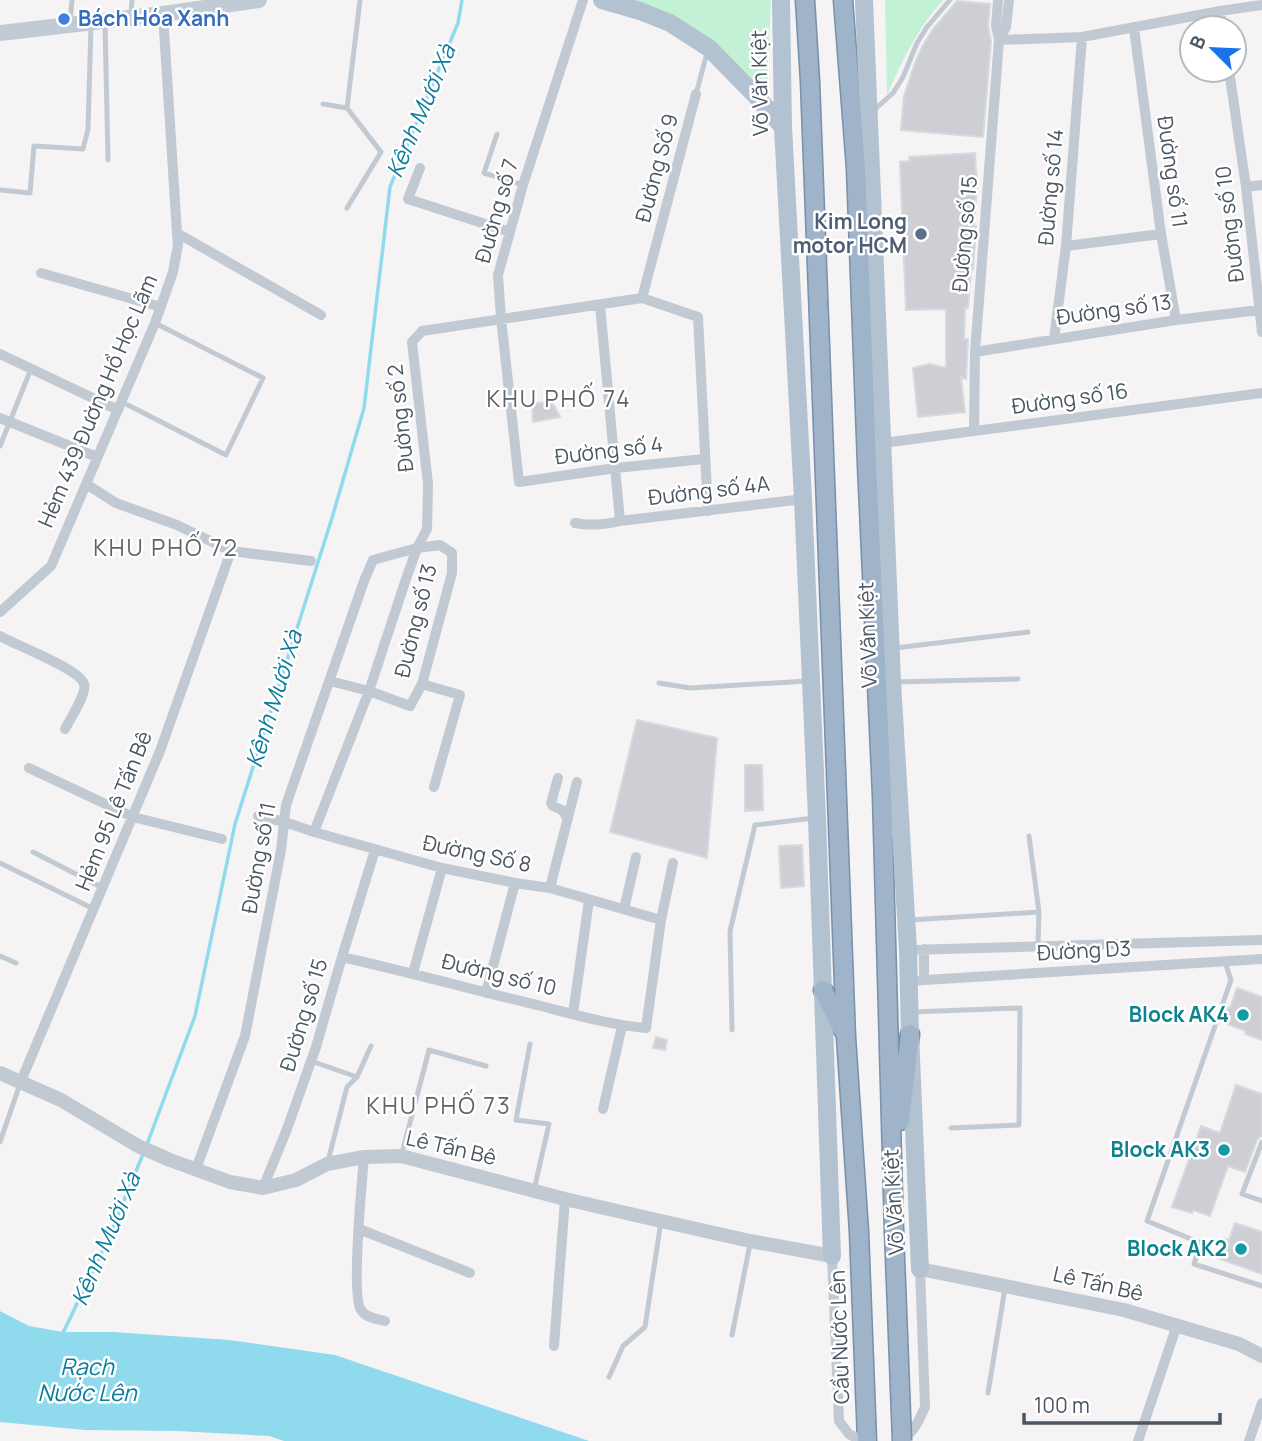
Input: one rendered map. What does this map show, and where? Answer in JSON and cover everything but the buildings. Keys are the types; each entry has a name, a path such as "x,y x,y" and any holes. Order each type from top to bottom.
{"highway":[{"name":"Võ Văn Kiệt","path":"805,0 846,1037 859,1232"},
{"name":"Võ Văn Kiệt","path":"843,0 856,168 882,796 900,1441"},
{"path":"822,990 846,1037"},
{"path":"892,1188 910,1034"},
{"name":"Cầu Nước Lên","path":"859,1232 867,1441"}],"main road":[{"path":"0,33 259,0"},
{"path":"602,0 670,23 709,48 783,127"},
{"name":"Võ Văn Kiệt","path":"781,0 783,127 817,818 832,1256"},
{"name":"Võ Văn Kiệt","path":"864,0 892,682 907,920 916,950 916,980 910,1012 910,1034 920,1269"}],"street":[{"name":"Đường số 7","path":"519,482 498,275 523,185 583,0"},
{"name":"Đường số 15","path":"974,431 975,352 999,40 996,26 998,0"},
{"name":"Đường số 15","path":"999,40 1006,27 1009,0"},
{"path":"999,40 1082,37 1262,5"},
{"name":"Hẻm 439 Đường Hồ Học Lãm","path":"1,610 51,566 155,323 173,272 178,246 173,9"},
{"name":"Đường số 11","path":"1134,28 1161,234 1176,320"},
{"name":"Đường số 14","path":"1054,339 1066,246 1082,37"},
{"name":"Đường số 10","path":"1231,84 1262,332"},
{"name":"Đường Số 9","path":"642,298 696,94"},
{"path":"420,168 408,199 510,232"},
{"path":"1246,187 1262,185"},
{"path":"177,233 321,315"},
{"path":"1066,246 1161,234"},
{"path":"41,273 160,307"},
{"name":"Đường số 2","path":"369,691 427,529 428,484 412,342 422,331 642,298 698,317 704,459"},
{"path":"600,305 620,521"},
{"name":"Đường số 13","path":"975,352 1176,320 1259,310"},
{"path":"0,354 120,406"},
{"name":"Đường số 16","path":"883,443 1262,393"},
{"path":"5,419 97,457"},
{"path":"704,459 708,511"},
{"name":"Đường số 4","path":"519,482 704,459"},
{"path":"86,484 116,503 177,525 231,551 311,561"},
{"name":"Đường số 4A","path":"575,523 600,526 620,521 803,499"},
{"name":"Đường số 13","path":"314,832 369,691 410,706 422,684 452,573 452,553 440,545 418,548"},
{"name":"Đường số 11","path":"196,1170 245,1036 279,863 286,806 364,581 373,560 418,548"},
{"name":"Hẻm 95 Lê Tấn Bê","path":"21,1081 160,751 231,551"},
{"path":"0,636 73,672 83,682 83,695 65,729"},
{"path":"330,681 369,691"},
{"path":"422,684 460,695 434,787"},
{"path":"29,768 133,817 222,839"},
{"path":"558,778 551,803 562,810 568,819"},
{"path":"550,888 577,782"},
{"name":"Đường Số 8","path":"258,816 442,868 550,888 661,920"},
{"name":"Đường số 15","path":"263,1188 312,1062 375,850"},
{"path":"624,909 636,857"},
{"path":"661,920 673,863"},
{"path":"414,973 442,868"},
{"path":"486,993 515,883"},
{"path":"573,1014 589,900"},
{"name":"Đường số 10","path":"342,957 622,1026 646,1028 661,920"},
{"name":"Đường D3","path":"916,950 1262,940"},
{"name":"Đường D3","path":"916,980 1262,959"},
{"path":"603,1109 622,1026"},
{"name":"Lê Tấn Bê","path":"0,1073 61,1100 138,1146 230,1182 263,1188 296,1180 327,1164 364,1157 401,1156 565,1199 750,1241 832,1256"},
{"path":"364,1157 357,1267 358,1303 360,1310 367,1316 386,1321"},
{"path":"554,1346 565,1199"},
{"path":"359,1229 470,1273"},
{"path":"832,1256 839,1422 849,1434 862,1441"},
{"path":"900,1441 916,1426 925,1407 920,1269"},
{"name":"Lê Tấn Bê","path":"920,1269 1124,1310 1239,1344 1262,1356"},
{"path":"1138,1441 1177,1325"},
{"path":"1249,1441 1262,1403"}],"lane":[{"path":"69,25 72,0"},
{"path":"131,18 132,0"},
{"path":"347,108 360,0"},
{"path":"869,115 893,93 916,43 950,0"},
{"path":"98,22 108,160"},
{"path":"1,190 30,193 34,146 83,149 88,129 98,22"},
{"name":"Đường Số 9","path":"696,94 709,48"},
{"path":"323,104 347,108 381,152 347,208"},
{"path":"498,134 484,173 523,185"},
{"path":"120,406 226,455 263,378 155,323"},
{"path":"0,446 5,419 31,369"},
{"path":"891,648 1028,632"},
{"path":"892,682 1018,679"},
{"path":"659,683 690,688 811,681"},
{"path":"732,1030 730,931 755,825 817,818"},
{"path":"1029,836 1039,912 1038,946"},
{"path":"33,852 103,888"},
{"path":"0,863 94,909"},
{"path":"907,920 1039,912"},
{"path":"0,956 16,962"},
{"path":"1225,962 1231,980 1147,1221 1201,1243 1194,1264 1262,1286"},
{"path":"910,1012 1020,1008 1019,1125 951,1128"},
{"path":"530,1044 516,1120 549,1125 534,1190"},
{"path":"327,1164 347,1087 357,1077 371,1046"},
{"path":"401,1156 429,1050 486,1066"},
{"path":"312,1062 357,1077"},
{"path":"0,1142 21,1081"},
{"path":"1262,1142 1242,1194 1262,1201"},
{"path":"609,1377 623,1346 645,1327 661,1221"},
{"path":"732,1335 750,1241"},
{"path":"988,1393 1006,1285"}],"green space":[{"path":"627,0 771,0 768,97"},
{"path":"885,0 943,0 917,34 887,95"}],"water":[{"name":"Rạch Nước Lên","path":"0,1311 29,1326 63,1332 114,1332 229,1340 335,1355 589,1441 284,1441 269,1436 85,1430 0,1422"}],"waterway":[{"name":"Kênh Mười Xà","path":"146,1147 195,1016 235,824 364,408 390,187 458,23 462,0"},
{"name":"Kênh Mười Xà","path":"62,1335 110,1235 143,1154"}],"place":[{"name":"Bách Hóa Xanh","path":"64,19"},
{"name":"Kim Long motor HCM","path":"921,234"},
{"name":"Block AK4","path":"1243,1015"},
{"name":"Block AK3","path":"1224,1150"},
{"name":"Block AK2","path":"1241,1249"}],"district":[{"name":"KHU PHỐ 74","path":"559,399"},
{"name":"KHU PHỐ 72","path":"166,548"},
{"name":"KHU PHỐ 73","path":"439,1106"}]}
